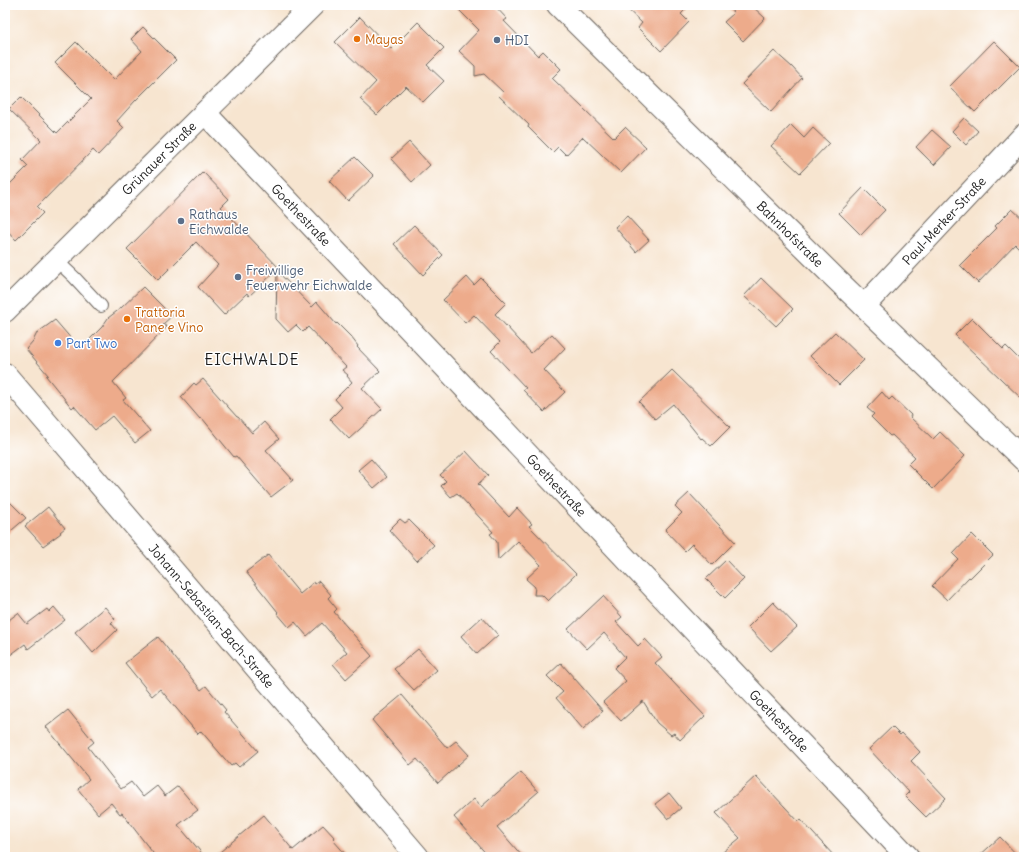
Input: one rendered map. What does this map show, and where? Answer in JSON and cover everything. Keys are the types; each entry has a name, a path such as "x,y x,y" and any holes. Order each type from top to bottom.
{"street":[{"name":"Grünauer Straße","path":"5,312 313,5"},
{"name":"Bahnhofstraße","path":"558,5 864,306 1024,460"},
{"name":"Goethestraße","path":"206,112 908,857"},
{"name":"Paul-Merker-Straße","path":"864,306 1024,135"},
{"name":"Johann-Sebastian-Bach-Straße","path":"5,374 418,857"}],"lane":[{"path":"56,260 101,306"}],"building":[{"path":"454,5 494,5 507,19 504,21 538,56 543,51 561,69 552,78 614,138 625,127 646,147 621,173 583,137 566,155 558,147 553,152 528,127 529,125 499,96 503,92 484,74 475,76 475,66 459,51 479,30"},
{"path":"623,5 690,5 681,14 689,22 661,51 638,28 642,23"},
{"path":"725,5 751,5 765,18 743,41 724,22 734,13"},
{"path":"360,17 391,49 418,22 444,48 427,65 444,81 423,102 406,86 377,115 360,99 376,82 335,42"},
{"path":"143,27 176,60 117,121 124,128 98,155 93,150 37,207 43,213 16,240 5,228 5,189 28,166 22,160 41,140 9,109 21,97 57,133 91,99 55,63 76,42 114,80 142,51 131,39"},
{"path":"994,41 1020,67 975,112 949,87"},
{"path":"774,51 802,78 771,112 742,84"},
{"path":"964,118 978,131 966,145 952,131"},
{"path":"791,125 804,138 813,128 829,143 800,173 771,146"},
{"path":"932,130 951,147 934,165 916,147"},
{"path":"409,142 430,165 412,182 391,159"},
{"path":"355,157 374,176 348,201 329,181"},
{"path":"203,172 229,199 221,207 279,268 249,296 247,293 224,315 198,287 218,265 196,242 158,280 127,249"},
{"path":"863,188 885,210 861,235 839,213"},
{"path":"1012,209 1024,220 1024,253 1015,244 978,283 960,265 997,228 995,226"},
{"path":"627,216 649,240 636,252 615,227"},
{"path":"414,225 443,255 423,275 394,244"},
{"path":"277,271 312,307 317,302 336,324 337,323 351,337 358,346 357,347 380,371 362,388 382,409 349,439 330,419 342,407 335,399 352,382 347,376 348,375 342,370 346,367 308,327 303,332 296,325 288,332 276,319"},
{"path":"467,277 474,285 481,278 506,303 495,314 531,353 552,334 565,348 544,370 565,392 544,412 523,390 526,388 491,351 500,342 474,315 465,323 443,300"},
{"path":"761,278 793,309 776,326 744,296"},
{"path":"143,287 172,316 163,324 167,327 113,382 126,398 123,400 150,431 135,443 112,416 95,430 74,406 72,408 46,376 48,375 26,349 33,341 37,333 55,320 80,349 102,327 108,318"},
{"path":"972,318 1003,349 1006,346 1024,364 1024,401 955,335"},
{"path":"835,332 864,360 839,385 810,356"},
{"path":"672,370 730,427 711,446 702,438 701,439 673,404 655,419 639,402"},
{"path":"203,379 252,433 264,422 279,439 266,450 293,480 271,497 236,456 234,457 202,418 200,419 181,397 194,383 196,385"},
{"path":"882,392 889,400 892,397 933,439 940,432 965,456 933,489 908,464 915,457 892,435 890,436 871,417 874,414 867,408"},
{"path":"466,451 488,475 478,484 509,517 517,508 532,524 529,526 576,574 548,601 542,595 534,595 535,587 526,579 541,565 518,541 498,560 497,542 490,534 493,532 457,493 451,497 441,486 446,481 440,475"},
{"path":"371,459 387,477 374,488 358,470"},
{"path":"689,493 735,542 712,565 692,544 685,551 665,530 682,513 675,506"},
{"path":"5,497 26,518 5,536"},
{"path":"48,507 65,528 60,532 61,533 43,546 25,526"},
{"path":"400,519 405,523 409,520 434,545 417,561 389,530"},
{"path":"972,534 993,555 947,600 932,586 958,559 953,554"},
{"path":"268,555 300,594 314,582 315,584 319,581 331,595 328,598 337,609 334,612 372,656 346,679 333,664 347,652 322,623 307,636 295,622 289,627 246,572"},
{"path":"726,560 744,579 725,598 706,579"},
{"path":"603,596 622,617 616,622 638,646 645,639 662,657 655,663 705,716 680,740 674,733 671,735 657,723 643,701 621,721 603,702 626,681 614,668 625,657 604,633 587,649 568,629"},
{"path":"773,602 797,627 771,651 748,627"},
{"path":"54,607 65,620 28,649 25,644 5,659 5,623 18,613 27,624 47,609 49,612"},
{"path":"105,607 115,619 111,623 117,630 93,653 75,632"},
{"path":"482,617 498,635 477,654 461,636"},
{"path":"158,637 201,690 206,686 226,710 224,712 258,751 239,767 235,763 231,766 201,731 198,734 160,689 152,696 125,663"},
{"path":"418,649 437,670 414,690 394,669"},
{"path":"561,663 603,711 583,729 556,698 563,692 547,676"},
{"path":"402,695 447,748 456,741 469,755 438,783 417,759 410,765 372,720"},
{"path":"68,710 94,742 88,747 121,789 131,782 143,797 157,786 165,796 178,786 198,810 178,825 205,857 156,857 122,813 120,814 111,803 98,814 78,789 89,779 46,727"},
{"path":"892,727 900,735 902,733 920,752 911,761 946,798 926,817 905,796 909,792 869,749"},
{"path":"521,772 538,792 497,827 523,857 489,857 454,817 474,799 481,807"},
{"path":"756,776 799,822 801,820 835,857 717,857 740,838 716,813"},
{"path":"669,793 681,808 668,819 655,804"},
{"path":"264,815 293,850 323,825 335,838 333,840 348,857 214,857"},
{"path":"1000,837 1019,857 978,857"}],"place":[{"name":"Mayas","path":"357,39"},
{"name":"HDI","path":"497,40"},
{"name":"Rathaus Eichwalde","path":"181,221"},
{"name":"Freiwillige Feuerwehr Eichwalde","path":"238,277"},
{"name":"Trattoria Pane e Vino","path":"127,319"},
{"name":"Part Two","path":"58,343"}],"district":[{"name":"EICHWALDE","path":"252,360"}]}
